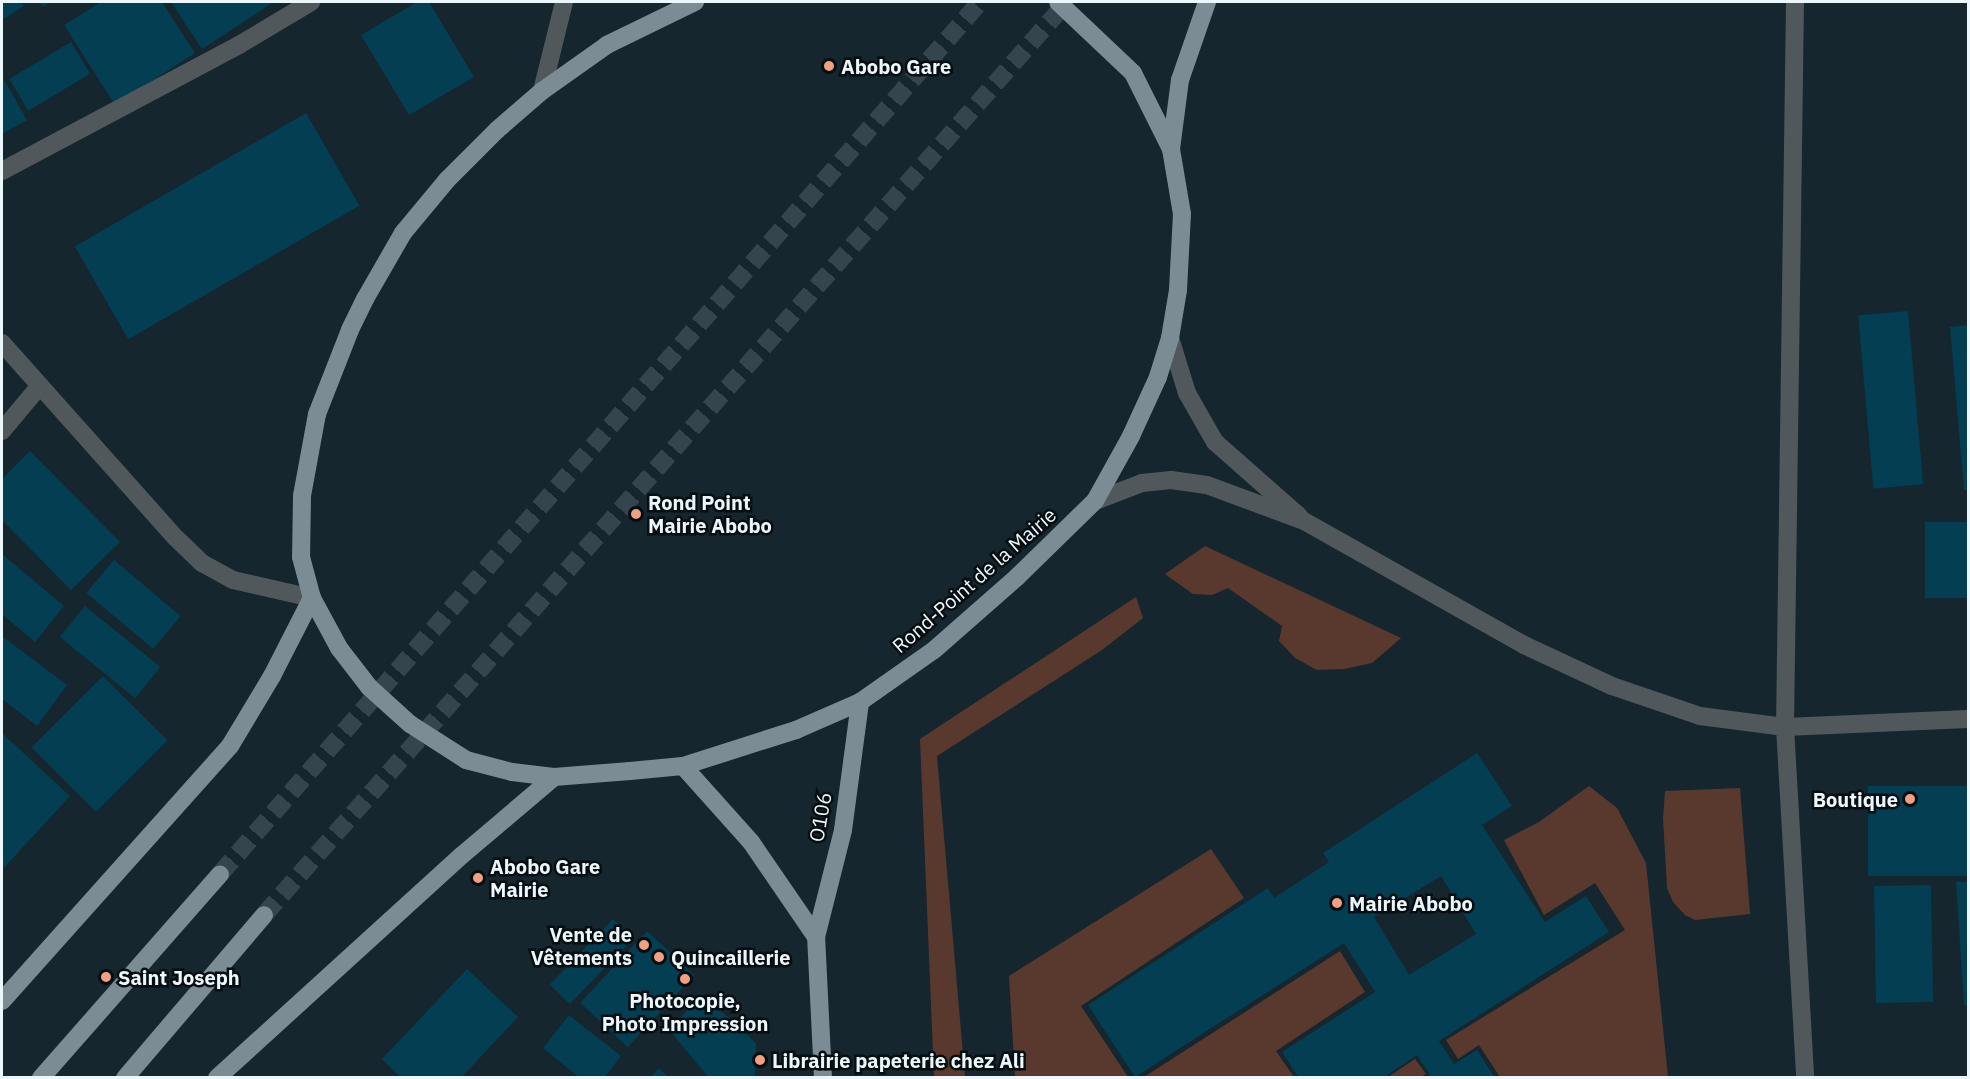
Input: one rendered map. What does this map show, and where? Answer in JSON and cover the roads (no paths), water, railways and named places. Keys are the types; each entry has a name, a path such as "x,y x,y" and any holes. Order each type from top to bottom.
{"main road":[{"name":"Rond-Point de la Mairie","path":"695,2 607,45 542,91 497,130 447,180 403,233 350,330 318,414 302,496 301,557 312,598 339,648 369,687 410,724 466,760 512,772 554,777 683,766 796,730 860,702 934,650 1017,577 1095,501 1131,436 1154,387 1170,338 1178,290 1182,214 1171,149 1133,73 1058,2"},
{"path":"1171,149 1180,80 1207,2"},
{"path":"2,1001 230,746 272,676 312,598"},
{"name":"O106","path":"823,1077 816,937 843,830 860,702"},
{"path":"683,766 751,842 816,937"},
{"path":"217,1077 461,856 554,777"},
{"path":"41,1077 220,874"},
{"path":"125,1077 264,915"}],"street":[{"path":"2,171 239,45 311,2"},
{"path":"542,91 564,2"},
{"path":"1795,2 1785,727 1804,1077"},
{"path":"1170,338 1186,393 1215,442 1304,521"},
{"path":"2,343 38,388 176,538 202,563 232,580 312,598"},
{"path":"2,431 38,388"},
{"path":"1095,501 1142,483 1171,480 1207,484 1304,521 1514,639 1612,686 1700,716 1785,727 1968,719"}],"tunnel":[{"path":"220,874 980,2"},
{"path":"264,915 1067,2"}],"place":[{"name":"Abobo Gare","path":"829,66"},
{"name":"Rond Point Mairie Abobo","path":"636,514"},
{"name":"Boutique","path":"1910,799"},
{"name":"Abobo Gare Mairie","path":"478,878"},
{"name":"Mairie Abobo","path":"1337,903"},
{"name":"Vente de Vêtements","path":"644,945"},
{"name":"Quincaillerie","path":"659,957"},
{"name":"Saint Joseph","path":"106,977"},
{"name":"Photocopie, Photo Impression","path":"685,979"},
{"name":"Librairie papeterie chez Ali","path":"760,1060"}]}
